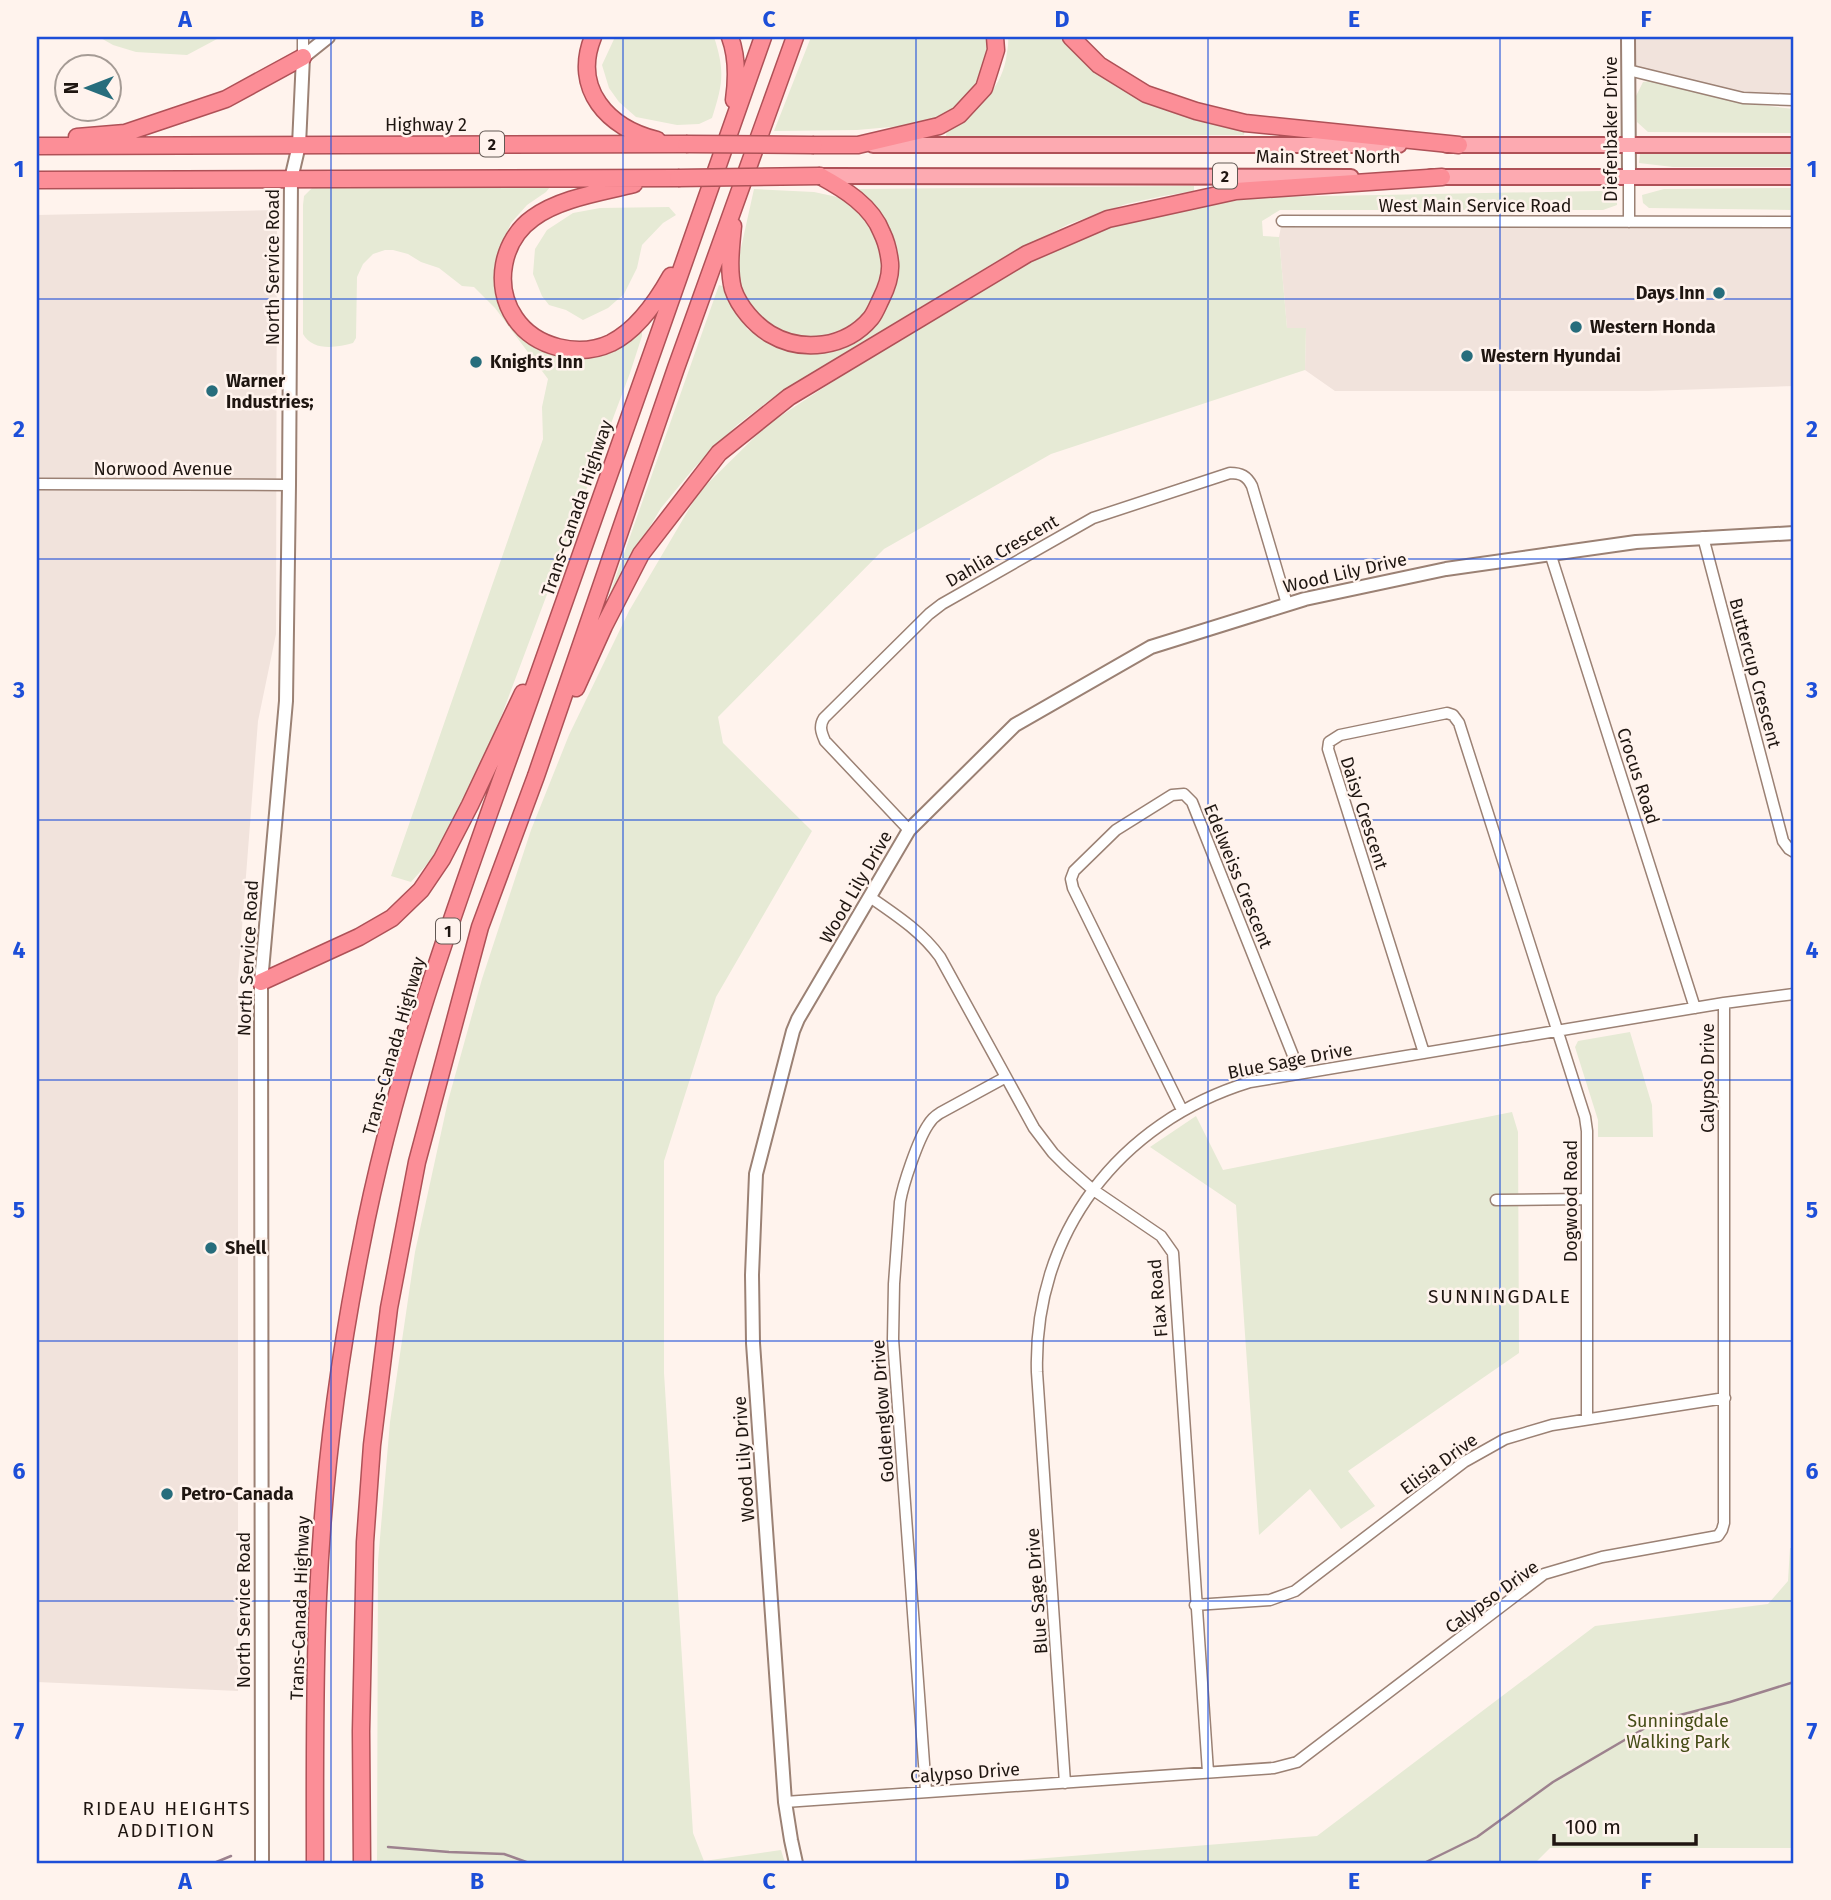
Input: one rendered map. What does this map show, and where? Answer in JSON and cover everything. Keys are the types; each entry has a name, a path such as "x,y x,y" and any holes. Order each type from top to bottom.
{"highway":[{"path":"593,37 587,51 587,78 592,93 603,110 623,127 643,136 682,144"},
{"path":"729,134 736,87 735,58 730,37"},
{"name":"Trans-Canada Highway","path":"315,1863 316,1672 323,1511 332,1423 349,1311 375,1180 402,1077 451,920 763,37"},
{"name":"1","path":"362,1863 361,1731 365,1542 372,1445 389,1308 417,1162 480,927 536,776 676,368 795,37"},
{"path":"787,60 801,37"},
{"name":"Highway 2","path":"37,146 858,145 939,126 959,115 984,88 996,50 995,37"},
{"path":"1071,37 1099,65 1146,94 1196,111 1245,123 1460,145"},
{"path":"37,140 125,133 226,99 303,57"},
{"path":"734,208 731,260 733,289 741,305 758,327 782,341 807,346 830,343 851,335 872,317 886,290 891,265 882,231 870,214 847,191 820,176"},
{"name":"2","path":"37,180 820,176"},
{"path":"659,177 573,199 533,218 515,236 503,267 502,281 506,299 515,318 528,332 561,348 578,351 612,342 648,312 691,240"},
{"path":"536,776 604,626 641,554 719,453 789,397 1027,254 1108,219 1236,191 1442,177"},
{"path":"261,982 359,937 392,918 421,890 442,859 470,805 561,612"}],"main road":[{"name":"Main Street North","path":"858,145 1794,145"},
{"name":"Main Street North","path":"820,176 1794,177"}],"street":[{"path":"303,37 303,57"},
{"path":"303,57 328,37"},
{"name":"Diefenbaker Drive","path":"1628,37 1629,222"},
{"name":"North Service Road","path":"262,1863 261,982 286,701 291,179 299,145 303,57"},
{"path":"1628,70 1743,98 1794,100"},
{"name":"West Main Service Road","path":"1282,221 1794,222"},
{"name":"Dahlia Crescent","path":"909,830 825,741 820,728 821,723 942,604 1093,518 1230,473 1238,473 1244,475 1252,486 1287,604"},
{"name":"Norwood Avenue","path":"37,484 289,485"},
{"name":"Wood Lily Drive","path":"796,1863 785,1802 753,1343 755,1185 758,1164 798,1019 909,830 1023,719 1151,647 1287,604 1446,569 1636,542 1794,533"},
{"name":"Buttercup Crescent","path":"1703,537 1783,841 1788,849 1794,852"},
{"name":"Crocus Road","path":"1550,553 1695,1008"},
{"name":"Daisy Crescent","path":"1424,1053 1328,749 1329,742 1340,735 1441,713 1453,715 1459,723 1557,1030"},
{"name":"Edelweiss Crescent","path":"1182,1110 1071,879 1074,871 1116,830 1172,795 1184,794 1192,802 1300,1073"},
{"name":"Flax Road","path":"870,897 904,920 930,944 949,971 1043,1141 1066,1167 1092,1189 1161,1236 1172,1253 1208,1772"},
{"name":"Blue Sage Drive","path":"1065,1783 1036,1356 1041,1307 1053,1264 1068,1230 1092,1189 1126,1152 1157,1126 1201,1100 1233,1087 1266,1079 1724,1003 1794,994"},
{"name":"Calypso Drive","path":"785,1802 1274,1768 1297,1762 1544,1574 1602,1557 1717,1536 1724,1523 1724,1003"},
{"name":"Dogwood Road","path":"1557,1030 1586,1124 1587,1419"},
{"name":"Goldenglow Drive","path":"926,1791 893,1339 900,1202 923,1134 933,1118 1006,1077"},
{"path":"1496,1200 1586,1199"},
{"name":"Elisia Drive","path":"1195,1605 1270,1600 1295,1591 1445,1476 1491,1446 1520,1434 1552,1425 1725,1398"}],"shaded area":[{"path":"1628,37 1794,37 1794,100 1743,98 1628,70"},
{"path":"277,210 276,634 258,721 238,979 238,1691 37,1682 37,215"},
{"path":"1282,221 1794,222 1794,386 1648,391 1335,391 1305,370 1306,329 1287,328 1279,237"}],"green space":[{"path":"99,37 217,39 187,55 136,52 113,45"},
{"path":"615,37 714,37 720,59 721,78 712,118 699,124 677,125 636,117 619,102 609,88 602,65"},
{"path":"811,37 992,38 975,91 954,110 925,124 857,130 774,131"},
{"path":"1008,37 1060,37 1108,79 1144,100 1183,116 1245,128 1244,135 946,136 947,129 967,116 992,91 1003,71"},
{"path":"1656,80 1734,102 1794,109 1794,133 1648,132 1637,122 1636,96 1643,82"},
{"path":"1640,154 1794,154 1794,167 1673,167 1639,163"},
{"path":"1194,186 1194,191 1126,204 1069,224 995,262 774,397 737,425 694,468 661,508 603,613 719,285 725,287 747,329 777,347 801,353 825,352 852,342 875,324 893,294 898,266 892,236 878,209 858,189"},
{"path":"313,187 550,187 527,205 511,223 501,246 497,266 502,296 534,331 578,349 642,327 642,336 630,373 501,717 464,800 436,854 411,882 391,876 543,439 542,407 548,379 495,308 474,287 462,286 439,268 393,250 373,254 363,264 357,277 356,338 353,343 325,347 307,339 303,334 303,205 304,196"},
{"path":"1794,188 1794,210 1649,208 1643,203 1642,195 1664,189"},
{"path":"754,189 814,192 842,198 865,217 880,240 884,266 879,290 870,308 849,327 810,340 779,331 755,315 739,285 739,257"},
{"path":"1601,191 1617,196 1617,205 1603,210 1280,210 1262,221 1263,236 1279,237 1287,328 1306,328 1305,370 1051,454 884,549 718,717 723,743 812,831 716,997 664,1161 664,1373 693,1833 704,1861 781,1850 785,1863 377,1863 378,1561 390,1422 415,1252 448,1101 482,979 531,830 569,735 629,611 699,492 767,425 861,363 1030,261 1106,228 1150,215 1210,203 1269,197"},
{"path":"669,207 676,215 663,223 642,245 637,268 624,294 608,308 583,320 566,310 549,305 542,296 533,274 535,249 547,230 573,213 600,208"},
{"path":"1630,1032 1652,1105 1653,1137 1598,1137 1598,1120 1575,1047 1578,1041"},
{"path":"1512,1112 1518,1132 1519,1353 1348,1471 1375,1506 1341,1529 1310,1489 1259,1535 1236,1205 1150,1147 1196,1116 1223,1170"},
{"name":"Sunningdale Walking Park","path":"1790,1548 1794,1548 1794,1848 1550,1848 1535,1863 984,1863 1317,1836 1595,1626 1768,1604 1788,1581"}],"waterway":[{"path":"1424,1863 1477,1837 1553,1782 1657,1721 1794,1682"},
{"path":"388,1847 504,1854 529,1863"},
{"path":"214,1863 231,1856"}],"place":[{"name":"Days Inn","path":"1719,293"},
{"name":"Western Honda","path":"1576,327"},
{"name":"Western Hyundai","path":"1467,356"},
{"name":"Knights Inn","path":"476,362"},
{"name":"Warner Industries;","path":"212,391"},
{"name":"Shell","path":"211,1248"},
{"name":"Petro-Canada","path":"167,1494"}],"district":[{"name":"SUNNINGDALE","path":"1500,1296"},
{"name":"RIDEAU HEIGHTS ADDITION","path":"167,1819"}]}
